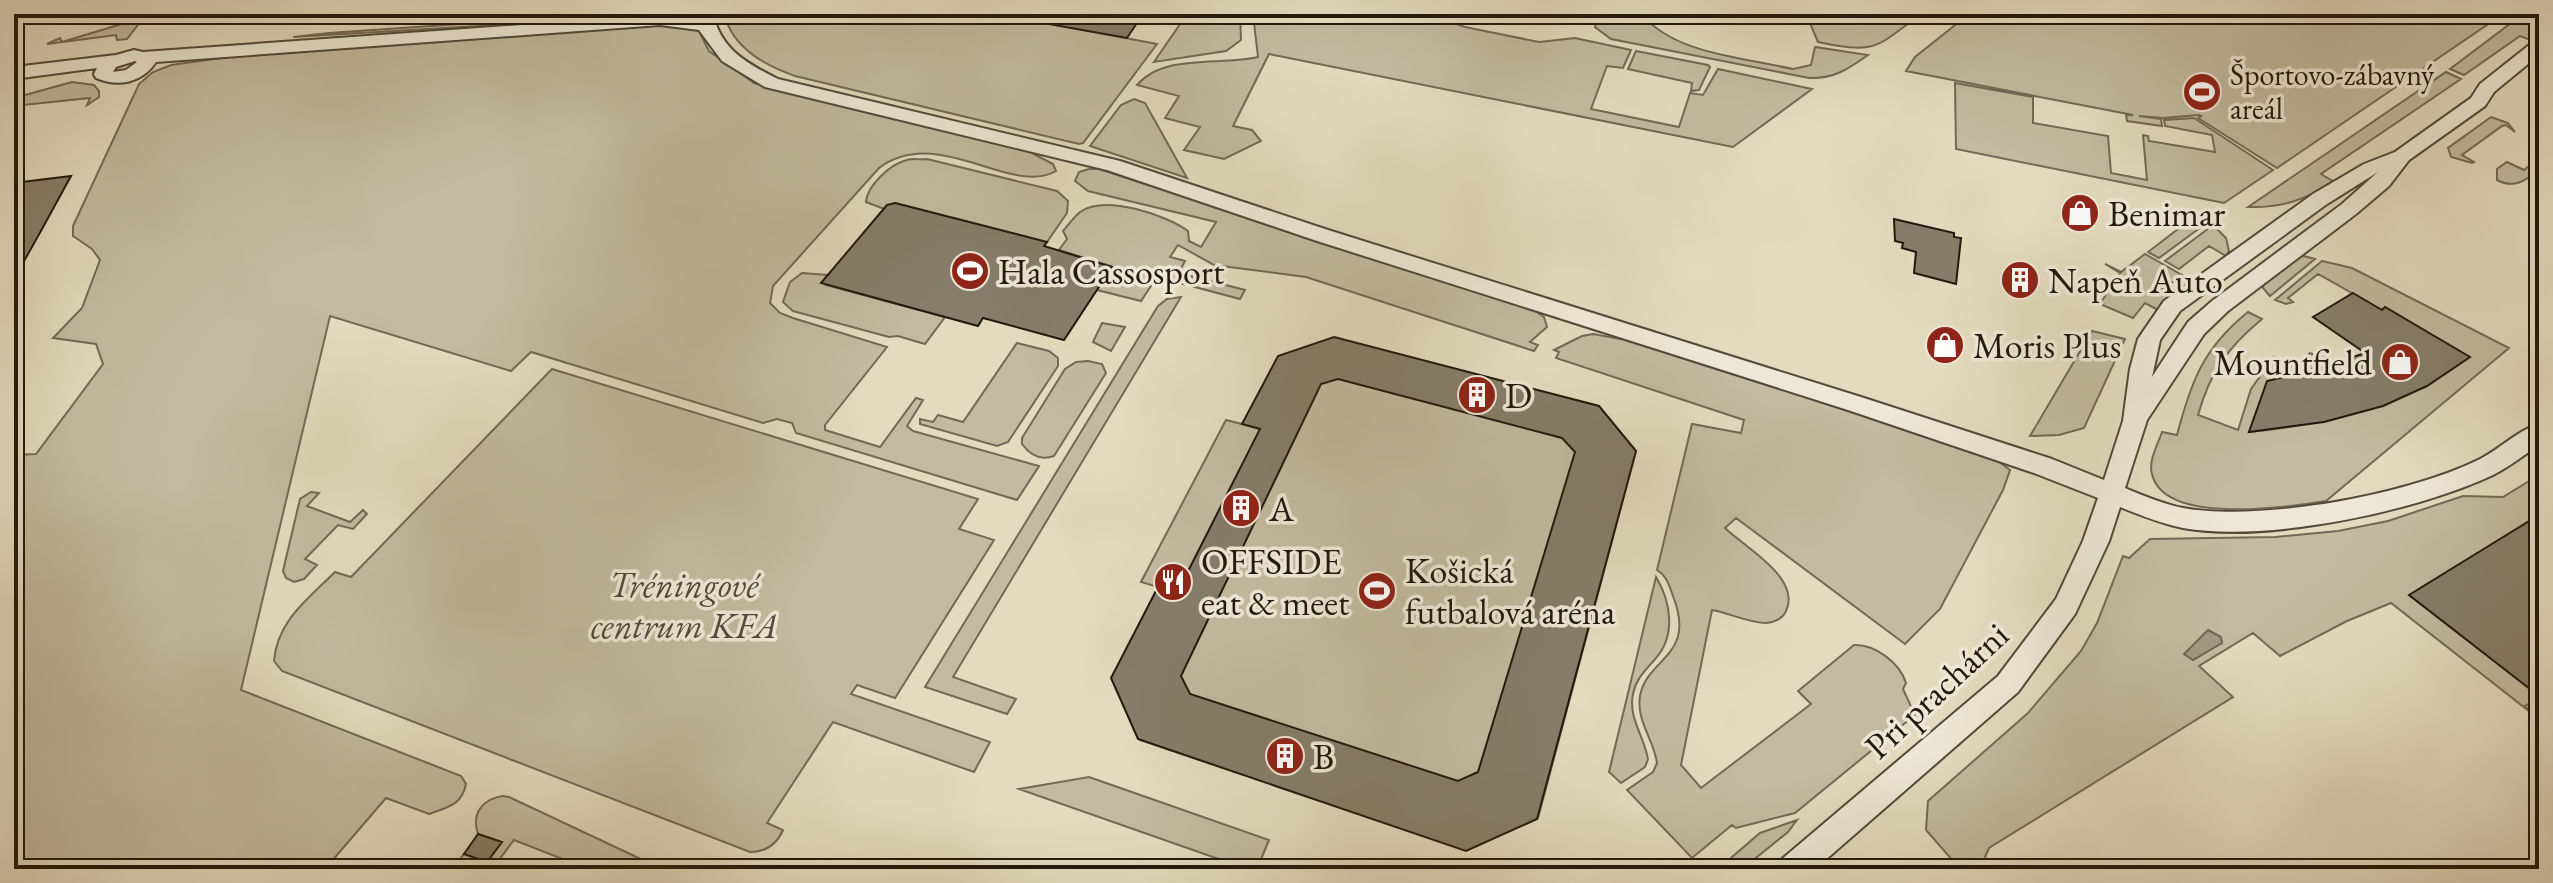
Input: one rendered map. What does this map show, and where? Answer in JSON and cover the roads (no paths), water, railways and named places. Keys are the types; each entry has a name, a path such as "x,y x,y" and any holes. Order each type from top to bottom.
{"street":[{"path":"596,24 633,14"},
{"path":"660,20 680,14"},
{"path":"14,73 110,68 122,77 142,63 205,53 700,18 715,44 734,63 772,83 1077,156 1871,409 2043,466 2165,513 2206,520 2285,519 2337,513 2387,502 2485,468 2539,433"},
{"path":"2135,421 2196,328 2229,298 2374,188 2402,156 2478,102 2487,88 2539,46"},
{"path":"14,87 110,68"},
{"path":"1063,176 1077,156"},
{"path":"2135,421 2141,369 2149,339 2172,306 2320,199 2371,168 2402,156"},
{"name":"Pri prachárni","path":"1793,869 2008,684 2042,642 2066,606 2091,553 2135,421"}],"place":[{"name":"Športovo-zábavný areál","path":"2202,92"},
{"name":"Benimar","path":"2080,213"},
{"name":"Hala Cassosport","path":"970,271"},
{"name":"Napeň Auto","path":"2020,280"},
{"name":"Moris Plus","path":"1945,345"},
{"name":"Mountfield","path":"2400,362"},
{"name":"D","path":"1477,395"},
{"name":"A","path":"1241,508"},
{"name":"OFFSIDE eat & meet","path":"1173,582"},
{"name":"Košická futbalová aréna","path":"1377,591"},
{"name":"B","path":"1285,756"}],"park label":[{"name":"Tréningové centrum KFA","path":"684,604"}]}
